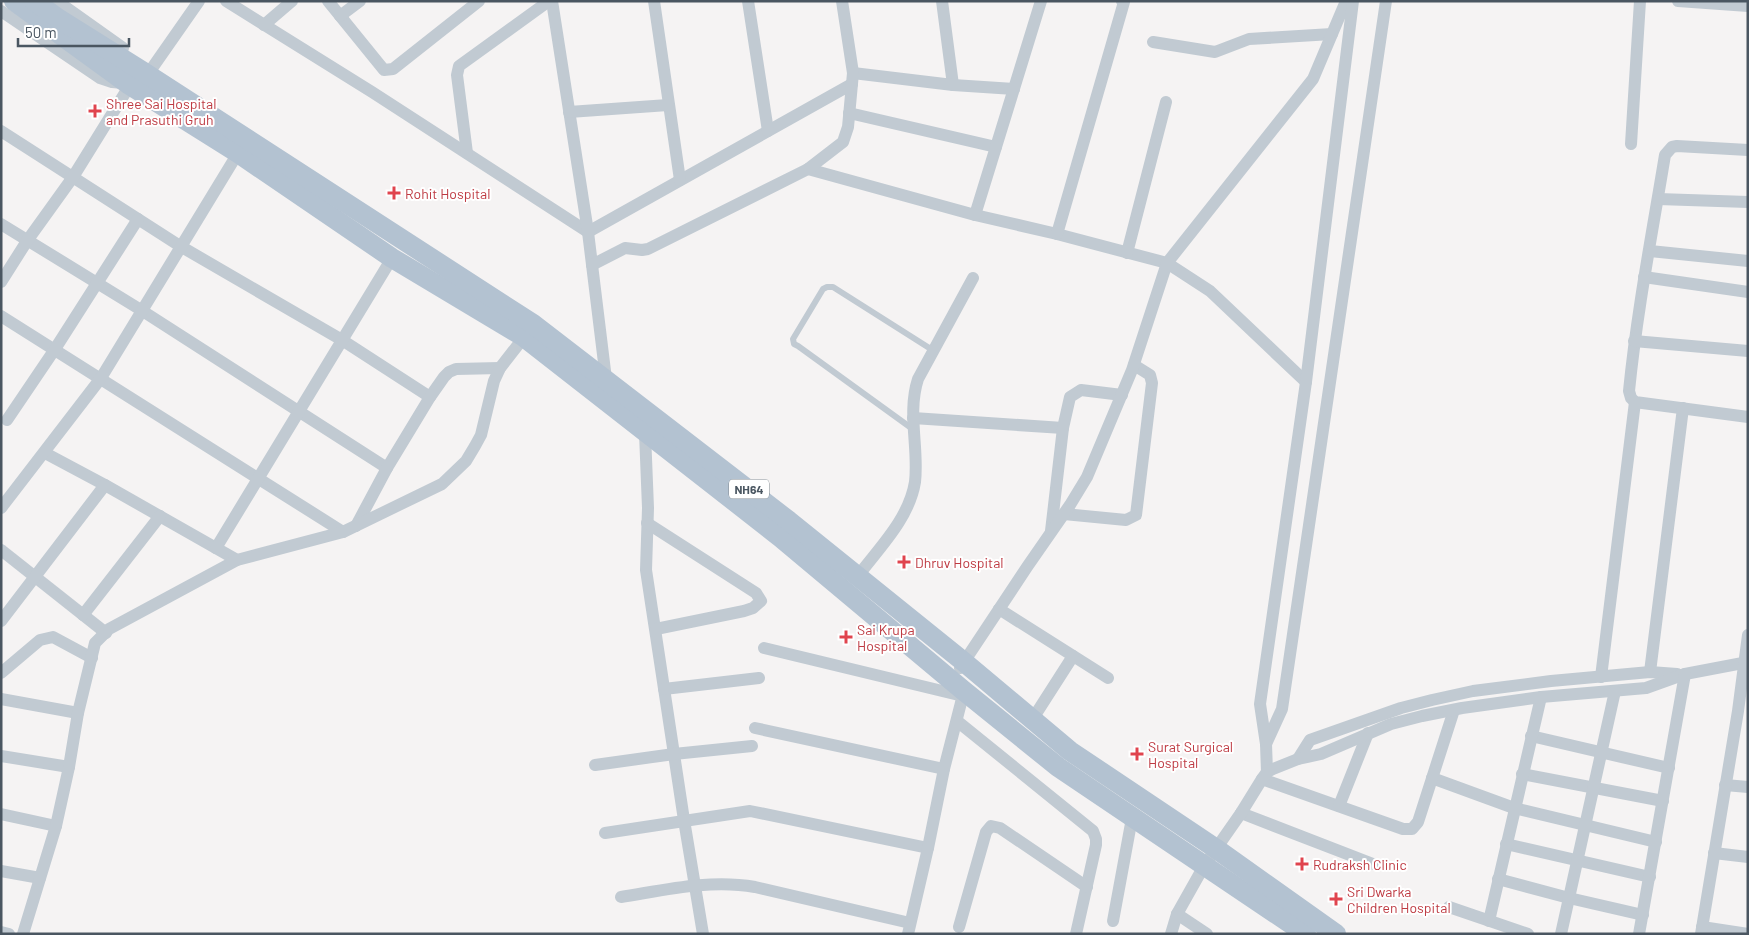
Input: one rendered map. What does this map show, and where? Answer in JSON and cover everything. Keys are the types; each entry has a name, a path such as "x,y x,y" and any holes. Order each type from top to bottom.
{"main road":[{"name":"NH64","path":"14,1 57,17"},
{"name":"NH64","path":"34,1 238,153 392,258 529,331 645,432 780,537 959,689 1058,767 1306,934"},
{"name":"NH64","path":"137,78 606,379 858,576 964,662 1070,752 1216,848 1336,932"}],"street":[{"path":"1,282 27,241 73,177 137,78 199,1"},
{"path":"226,1 467,153 588,232"},
{"path":"264,25 292,1"},
{"path":"328,1 384,70 390,70 479,1"},
{"path":"340,16 360,1"},
{"path":"467,153 457,75 459,66 550,1 588,232 606,379"},
{"path":"654,1 680,180"},
{"path":"748,1 768,131"},
{"path":"592,265 625,248 648,249 808,169 843,142 848,127 852,79 842,1"},
{"path":"942,1 953,85"},
{"path":"975,215 1041,1"},
{"path":"1057,234 1124,2 1122,1"},
{"path":"621,897 696,884 737,884 755,887 909,928 944,769 957,721 959,689 964,662 1087,477 1134,365 1167,263 1313,79 1346,1"},
{"path":"1265,776 1266,744 1260,704 1306,382 1353,1"},
{"path":"1266,744 1282,709 1386,1"},
{"path":"1631,144 1640,1"},
{"path":"1678,1 1748,6"},
{"path":"1,11 100,78 112,82 137,78"},
{"path":"1152,42 1215,52 1249,39 1332,34"},
{"path":"588,232 768,131 852,79 1014,89"},
{"path":"1127,253 1166,102"},
{"path":"569,112 668,105"},
{"path":"849,113 996,148"},
{"path":"1,131 180,246 342,340 430,397"},
{"path":"1748,150 1677,146 1672,147 1665,155 1634,341 1629,391 1631,398 1636,402 1748,417"},
{"path":"1,508 101,378 238,153"},
{"path":"808,169 975,215 1167,263 1210,291 1306,382"},
{"path":"1658,199 1748,202"},
{"path":"7,420 138,219"},
{"path":"1,224 141,310 388,468"},
{"path":"1650,250 1748,261"},
{"path":"216,548 392,258"},
{"path":"1644,277 1748,292"},
{"path":"858,576 908,508 915,481 913,424 915,388 973,278"},
{"path":"1,316 343,532"},
{"path":"23,934 56,826 78,713 95,643 106,633 237,560 343,532 442,484 466,461 481,435 494,381 500,368 529,331"},
{"path":"1634,341 1748,351"},
{"path":"1064,514 1126,520 1136,515 1152,383 1150,375 1134,365"},
{"path":"356,526 430,397 449,372 456,369 500,368"},
{"path":"1051,532 1063,428 1070,397 1081,390 1122,395"},
{"path":"1601,677 1636,402"},
{"path":"1650,672 1683,408"},
{"path":"913,424 1063,428"},
{"path":"645,432 648,523 646,570 703,934"},
{"path":"45,453 237,560"},
{"path":"1,621 105,485"},
{"path":"83,615 160,516"},
{"path":"648,523 756,593 761,601 753,608 744,611 656,630"},
{"path":"1,550 106,633"},
{"path":"999,609 1108,678"},
{"path":"1748,635 1743,711 1725,785 1702,930 1748,934"},
{"path":"1,674 46,637 53,637 92,658"},
{"path":"764,648 959,689"},
{"path":"1032,720 1073,656"},
{"path":"1171,934 1177,914 1204,866 1265,776 1298,760 1321,754 1391,724 1454,710 1541,698 1646,688 1685,674 1746,663"},
{"path":"1298,760 1310,740 1402,708 1473,692 1650,672 1685,674"},
{"path":"1639,934 1685,674"},
{"path":"664,689 758,678"},
{"path":"1562,934 1600,751 1615,691"},
{"path":"1489,921 1541,698"},
{"path":"1,699 78,713"},
{"path":"1265,776 1339,806 1408,830 1416,826 1418,822 1454,710"},
{"path":"957,721 1092,831 1096,844 1076,934"},
{"path":"755,728 944,769"},
{"path":"1339,806 1368,733"},
{"path":"1531,736 1669,768"},
{"path":"594,765 752,746"},
{"path":"1,756 69,767"},
{"path":"1522,774 1663,801"},
{"path":"1432,778 1514,808 1656,842"},
{"path":"1725,785 1748,787"},
{"path":"605,833 750,811 928,848"},
{"path":"1241,813 1372,864"},
{"path":"1,814 56,826"},
{"path":"1114,921 1132,818"},
{"path":"959,927 986,832 991,826 1000,828 1087,887"},
{"path":"1506,844 1650,877"},
{"path":"1714,853 1748,857"},
{"path":"1,871 40,878"},
{"path":"1498,879 1569,898 1643,914"},
{"path":"1449,907 1528,934"},
{"path":"1177,914 1207,934"},
{"path":"1,932 9,934"}],"lane":[{"path":"913,424 794,344 793,339 823,289 832,287 934,351"}],"place":[{"name":"Shree Sai Hospital and Prasuthi Gruh","path":"95,111"},
{"name":"Rohit Hospital","path":"394,193"},
{"name":"Dhruv Hospital","path":"904,562"},
{"name":"Sai Krupa Hospital","path":"846,637"},
{"name":"Surat Surgical Hospital","path":"1137,754"},
{"name":"Rudraksh Clinic","path":"1302,864"},
{"name":"Sri Dwarka Children Hospital","path":"1336,899"}]}
